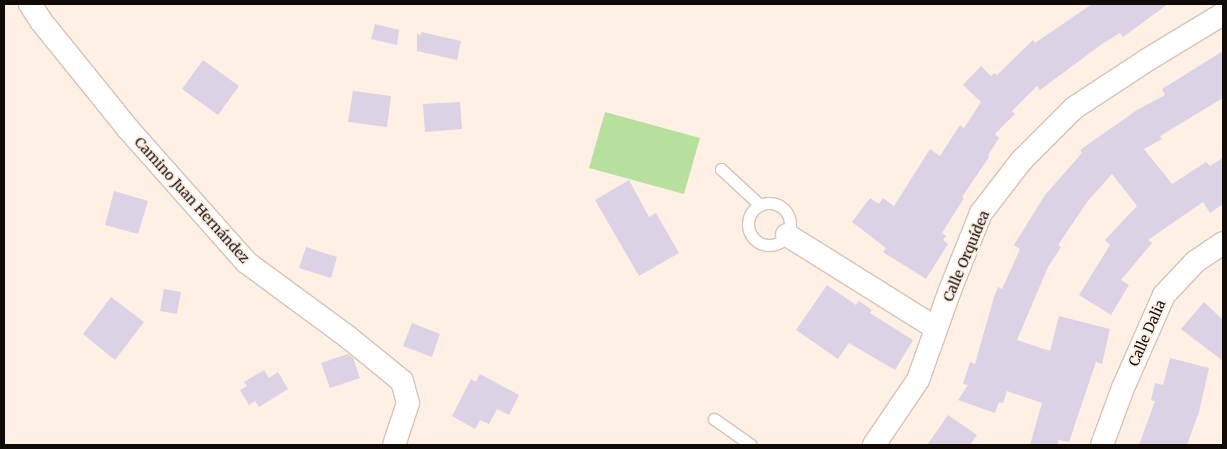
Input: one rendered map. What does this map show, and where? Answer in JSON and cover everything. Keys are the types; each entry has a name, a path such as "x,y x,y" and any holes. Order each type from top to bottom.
{"street":[{"name":"Camino Juan Hernández","path":"30,4 40,21 129,130 246,262 402,381 408,403 394,445"},
{"name":"Calle Orquídea","path":"874,445 918,380 936,328 981,213 1021,161 1074,108 1147,60 1223,14"},
{"path":"787,235 936,328"},
{"name":"Calle Dalia","path":"1102,445 1164,295 1195,262 1223,243"}],"lane":[{"path":"721,169 760,205"},
{"path":"776,204 783,208 788,215 790,223 787,235 778,243 770,246 755,240 748,225 749,217 760,205 776,204"},
{"path":"714,419 751,445"}],"green space":[{"path":"605,112 700,138 684,194 589,168"}],"building":[{"path":"1092,4 1168,4 1123,37 1120,33 1102,44 1040,90 1037,86 1012,111 1015,114 995,134 999,138 988,155 989,157 962,197 964,198 942,233 946,236 943,240 948,244 926,279 883,252 886,248 852,222 870,198 879,204 883,198 894,206 930,149 940,156 960,125 964,128 981,102 963,85 981,66 991,76 994,73 997,75 1033,40 1035,43"},
{"path":"375,24 399,30 397,45 371,39"},
{"path":"421,32 461,41 457,60 417,51 417,34 421,35"},
{"path":"1223,51 1223,98 1160,136 1162,139 1144,149 1172,184 1206,162 1210,166 1223,158 1223,204 1210,213 1203,202 1148,240 1152,243 1121,280 1129,285 1111,315 1079,295 1110,245 1105,240 1137,206 1112,174 1087,202 1058,245 1061,247 1048,267 1017,340 1050,351 1059,316 1110,329 1102,364 1096,362 1069,442 1059,440 1057,445 1030,445 1042,403 1007,391 1003,403 999,402 995,413 958,400 968,385 963,384 970,362 975,364 998,287 1002,289 1020,249 1014,245 1045,195 1082,153 1080,150 1137,110 1165,95 1162,89"},
{"path":"203,60 239,86 218,115 182,89"},
{"path":"353,91 391,96 387,127 348,122"},
{"path":"460,102 462,129 425,132 423,104"},
{"path":"629,180 649,217 656,213 679,253 639,276 595,200"},
{"path":"114,191 148,201 138,234 105,225"},
{"path":"306,247 337,257 331,278 299,268"},
{"path":"827,285 856,305 859,301 872,310 870,313 913,340 895,370 849,343 838,359 796,330"},
{"path":"164,289 181,292 177,314 160,311"},
{"path":"111,297 144,322 115,360 83,334"},
{"path":"1204,302 1223,320 1223,361 1181,329"},
{"path":"412,323 440,334 432,357 403,346"},
{"path":"348,354 353,358 360,378 330,388 321,363"},
{"path":"1170,358 1209,368 1199,412 1187,445 1139,445 1155,401 1151,400 1155,383 1163,385"},
{"path":"264,370 269,378 278,372 288,389 259,407 255,401 249,405 240,390 247,386 244,382"},
{"path":"480,374 519,395 509,415 497,409 489,424 480,420 475,429 452,416 471,379 476,382"},
{"path":"948,415 977,435 970,445 927,445"}]}
